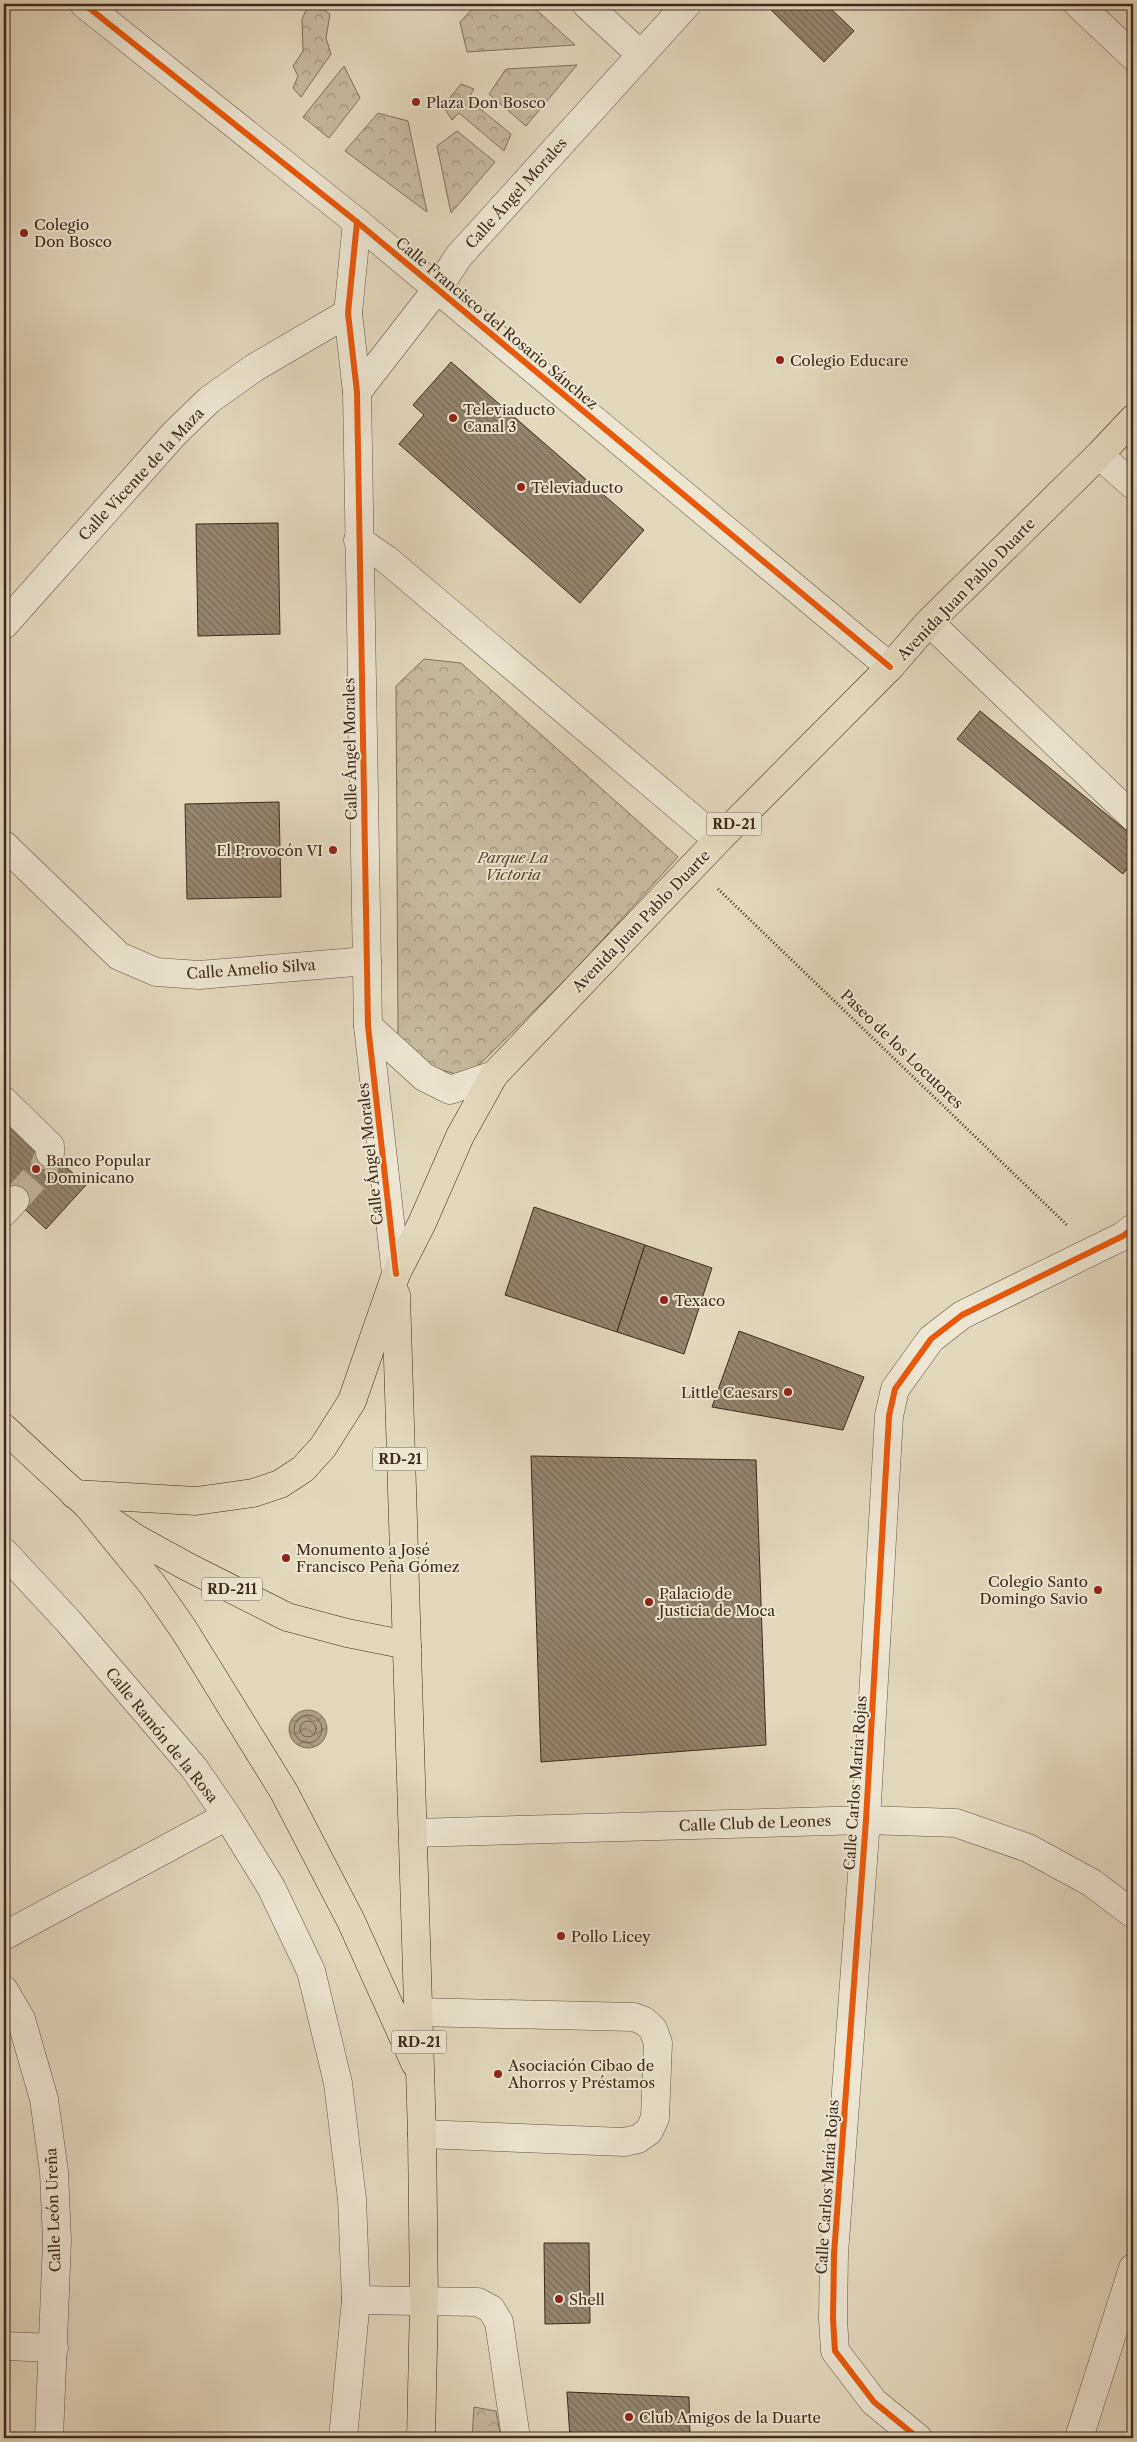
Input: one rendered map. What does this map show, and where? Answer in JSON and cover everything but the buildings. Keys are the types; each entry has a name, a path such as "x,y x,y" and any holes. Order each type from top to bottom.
{"main road":[{"name":"Avenida Juan Pablo Duarte","path":"81,1500 196,1500 253,1493 280,1484 303,1469 323,1447 352,1401 396,1274 422,1223 460,1136 494,1075 718,840 890,666 929,622 1099,455 1133,419"},
{"name":"RD-21","path":"396,1274 396,1340 421,2077 424,2301 421,2438"},
{"name":"RD-211","path":"4,1428 81,1500 137,1539 287,1618 407,1645"},
{"path":"81,1500 152,1584 184,1630 284,1792 351,1921 421,2077"}],"street":[{"name":"Calle Francisco del Rosario Sánchez","path":"84,4 357,222 890,666"},
{"path":"586,4 641,55"},
{"name":"Calle Ángel Morales","path":"357,392 437,289 459,256 687,4"},
{"path":"1078,4 1128,41"},
{"name":"Calle Ángel Morales","path":"357,222 348,313 357,392 358,540 368,1026 396,1274"},
{"name":"Calle Vicente de la Maza","path":"4,625 174,434 209,400 254,368 348,313"},
{"path":"1099,455 1133,484"},
{"path":"358,540 386,559 718,840"},
{"path":"929,622 1133,817"},
{"name":"Calle Amelio Silva","path":"4,845 120,956 156,972 199,975 367,961"},
{"path":"368,1026 424,1077 450,1090 494,1075"},
{"path":"4,1101 50,1146 50,1153"},
{"name":"Calle Carlos María Rojas","path":"918,2438 874,2402 835,2351 833,2319 834,2254 866,1820 889,1416 895,1388 931,1339 962,1315 1093,1250 1130,1237"},
{"name":"Calle Ramón de la Rosa","path":"4,1552 69,1622 194,1768 227,1816 271,1887 311,1971 338,2083 352,2198 356,2300 343,2438"},
{"path":"4,1936 227,1816"},
{"name":"Calle Club de Leones","path":"413,1833 866,1820 956,1823 1028,1848 1092,1883 1133,1914"},
{"name":"Calle León Ureña","path":"4,1990 21,2019 44,2099 54,2172 57,2241 49,2438"},
{"path":"418,2012 634,2017 644,2021 653,2029 658,2043 655,2118 649,2131 638,2139 624,2142 422,2134"},
{"path":"1079,2438 1133,2268"},
{"path":"356,2300 478,2302 491,2310 499,2322 516,2438"},
{"path":"4,2346 54,2348"}],"green space":[{"path":"309,4 314,4 330,14 326,38 331,54 301,97 293,88 298,76 293,66 303,51 302,19"},
{"path":"477,4 530,4 575,45 467,52 460,22"},
{"path":"577,65 526,126 489,94 506,69"},
{"path":"344,66 360,98 329,138 303,117"},
{"path":"461,84 474,89 468,99 511,134 504,151 459,113 452,120 443,106"},
{"path":"378,113 408,121 427,212 345,151"},
{"path":"457,131 495,162 451,213 437,146"},
{"name":"Parque La Victoria","path":"424,659 461,663 678,857 576,969 467,1077 427,1066 398,1035 396,686"},
{"path":"474,2407 496,2411 501,2438 472,2438"}],"water":[{"path":"308,1710 322,1715 327,1729 322,1743 308,1748 294,1743 289,1729 294,1715"}],"tunnel":[{"path":"15,1200 43,1169 50,1153"}],"cycle path":[{"path":"84,4 357,222 890,667"},
{"path":"357,222 348,313 357,392 368,1026 396,1274"},
{"path":"918,2438 874,2402 835,2351 833,2319 834,2254 866,1820 889,1416 895,1389 931,1339 962,1315 1123,1236 1133,1228"}],"place":[{"name":"Plaza Don Bosco","path":"416,102"},
{"name":"Colegio Don Bosco","path":"24,233"},
{"name":"Colegio Educare","path":"780,360"},
{"name":"Televiaducto Canal 3","path":"453,418"},
{"name":"Televiaducto","path":"521,487"},
{"name":"El Provocón VI","path":"333,850"},
{"name":"Banco Popular Dominicano","path":"36,1169"},
{"name":"Texaco","path":"664,1300"},
{"name":"Little Caesars","path":"788,1392"},
{"name":"Monumento a José Francisco Peña Gómez","path":"286,1558"},
{"name":"Colegio Santo Domingo Savio","path":"1098,1590"},
{"name":"Palacio de Justicia de Moca","path":"649,1602"},
{"name":"Pollo Licey","path":"561,1936"},
{"name":"Asociación Cibao de Ahorros y Préstamos","path":"498,2074"},
{"name":"Shell","path":"559,2299"},
{"name":"Club Amigos de la Duarte","path":"629,2417"}]}
